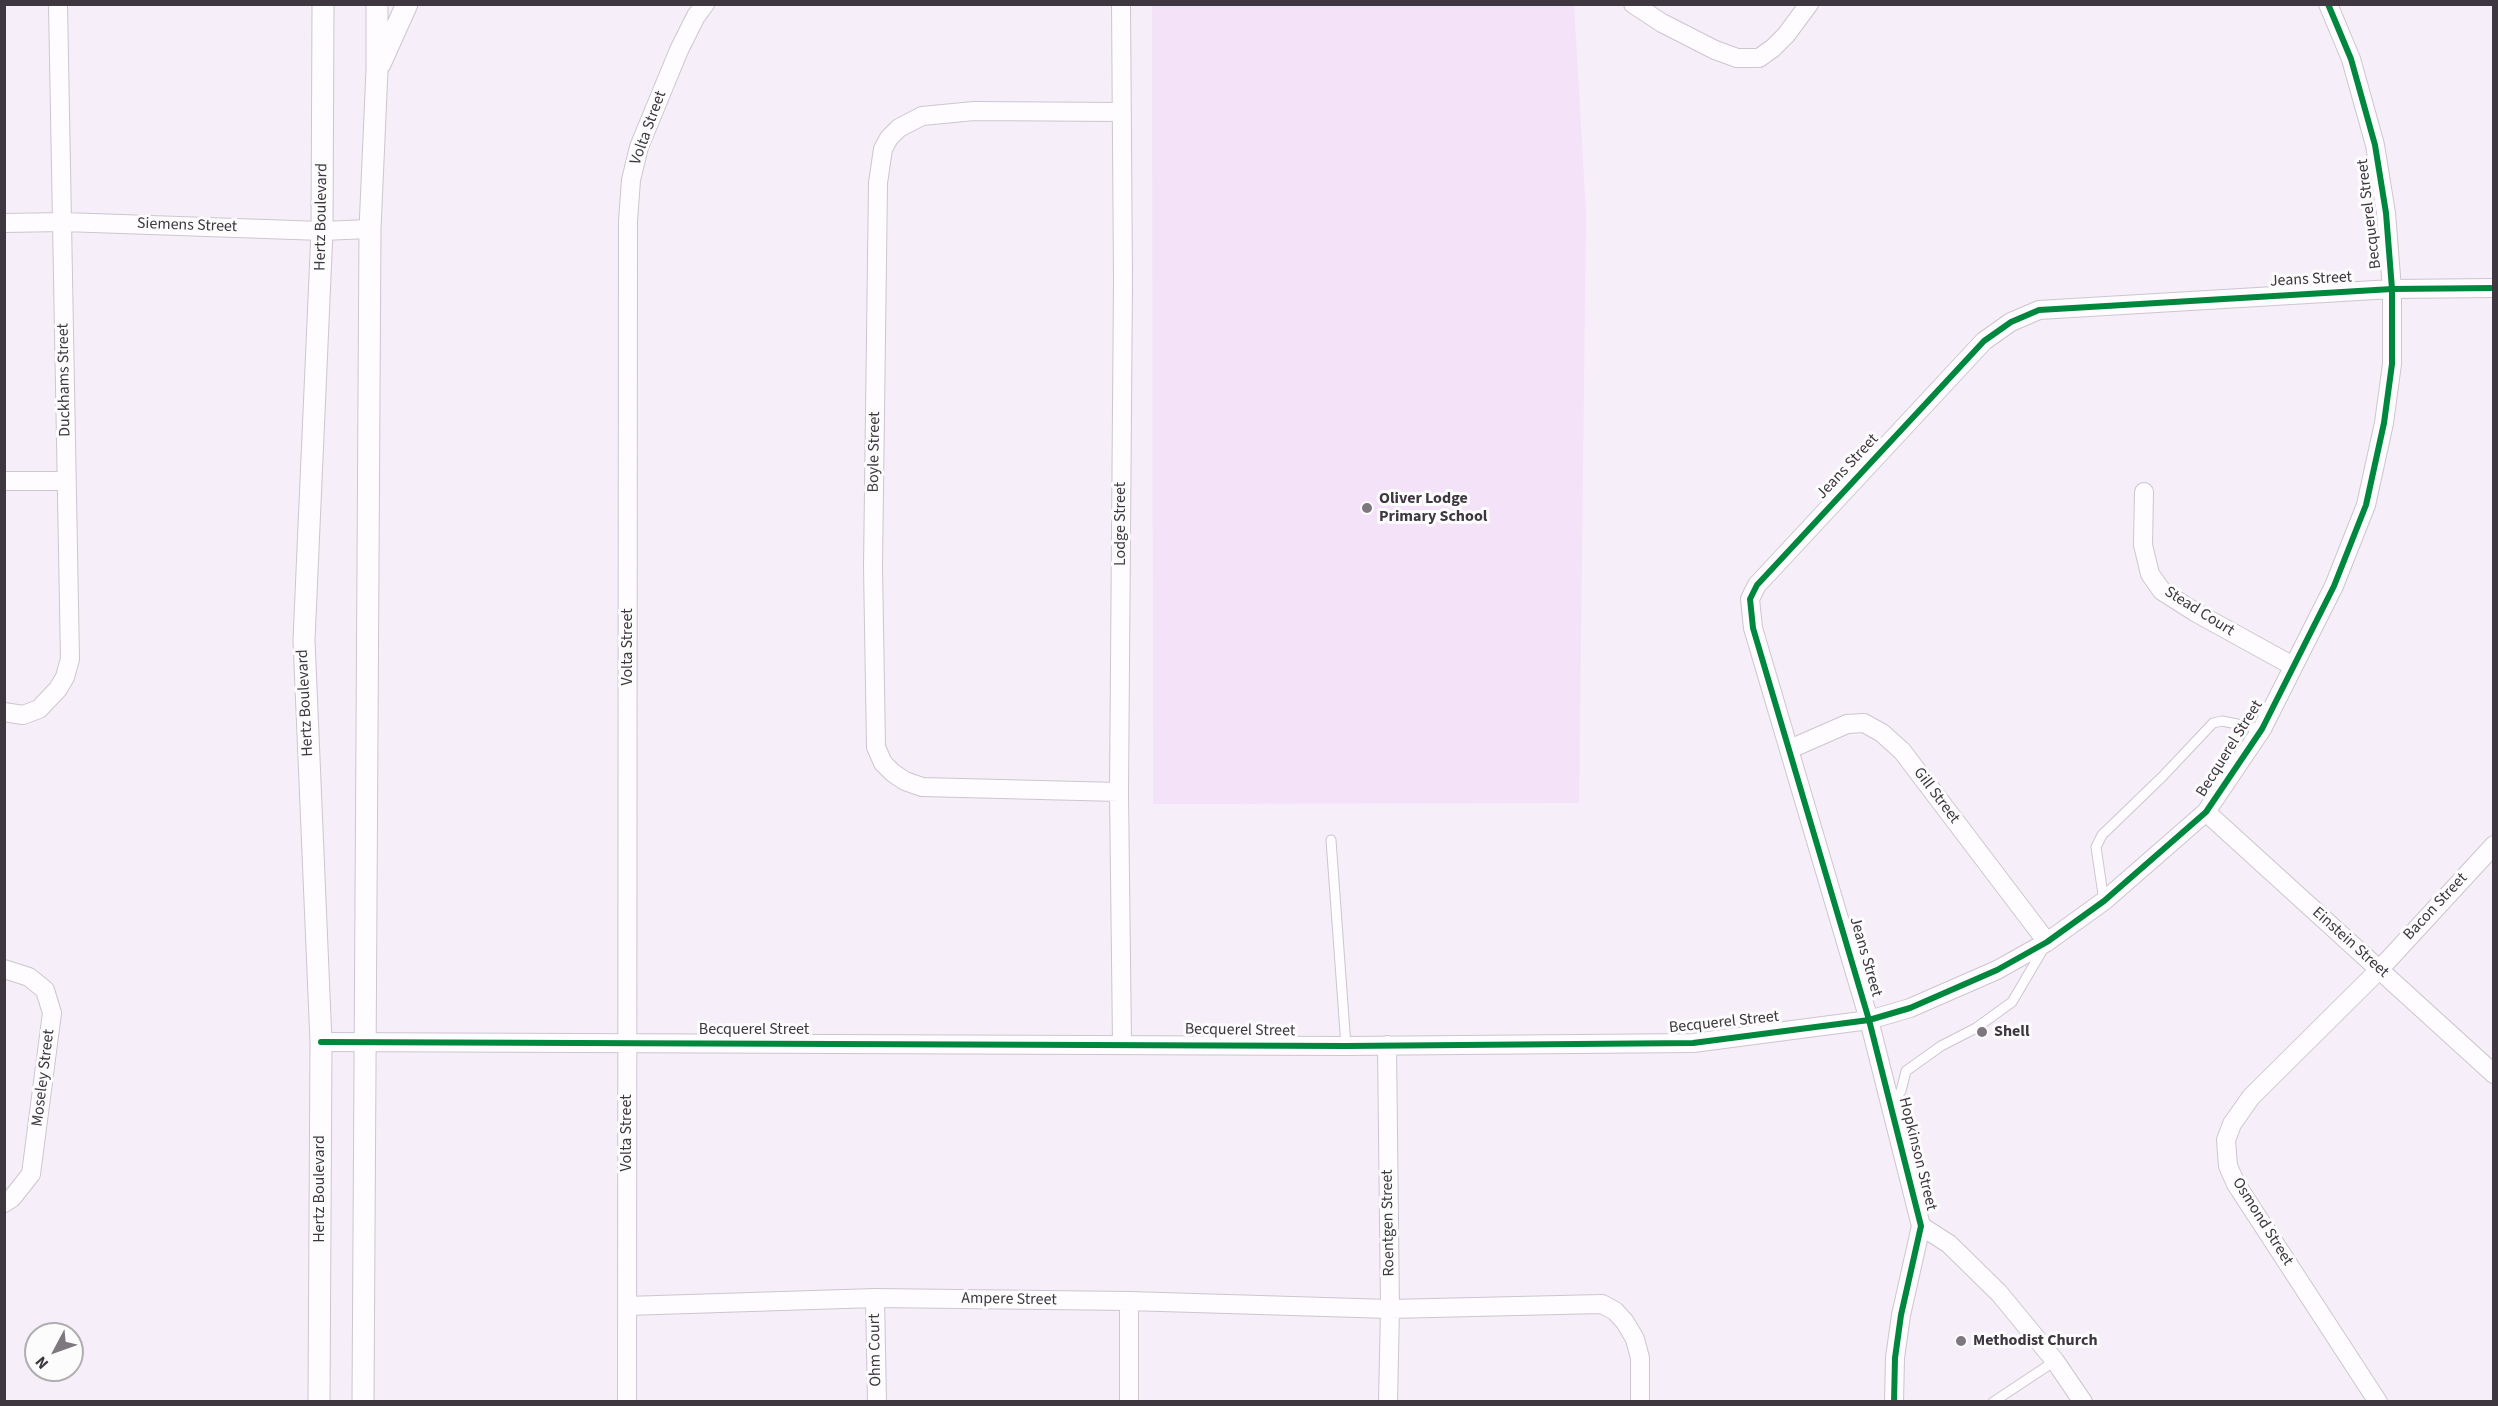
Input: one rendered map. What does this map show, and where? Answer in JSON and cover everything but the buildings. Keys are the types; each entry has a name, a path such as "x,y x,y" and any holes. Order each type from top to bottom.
{"street":[{"name":"Duckhams Street","path":"4,712 22,715 39,709 58,689 65,677 70,659 64,222 58,4"},
{"name":"Hertz Boulevard","path":"319,1401 321,1042 304,640 322,231 323,4"},
{"path":"363,1401 367,1042 370,230 377,70 377,4"},
{"path":"377,70 407,4"},
{"name":"Volta Street","path":"627,1401 628,221 631,180 639,147 678,50 705,4"},
{"name":"Lodge Street","path":"1121,4 1123,279 1119,792 1122,1043"},
{"path":"1633,4 1662,23 1714,50 1737,58 1759,58 1773,48 1786,35 1809,4"},
{"name":"Becquerel Street","path":"321,1042 1122,1043 1346,1046 1693,1043 1869,1020 1910,1008 1996,970 2047,942 2104,901 2206,812 2262,729 2334,586 2366,505 2384,423 2392,364 2392,289 2386,213 2375,145 2351,59 2328,4"},
{"name":"Boyle Street","path":"1119,792 922,787 905,781 893,773 883,763 876,747 873,566 878,183 886,143 899,128 922,116 975,111 1122,112"},
{"name":"Siemens Street","path":"4,223 64,222 322,231 370,230"},
{"name":"Jeans Street","path":"1869,1020 1753,628 1750,599 1757,585 1984,341 2011,322 2039,310 2392,289 2493,288"},
{"path":"4,481 66,481"},
{"name":"Stead Court","path":"2144,492 2143,545 2150,574 2162,591 2195,612 2293,666"},
{"name":"Gill Street","path":"1790,749 1847,724 1864,723 1882,733 1902,752 2047,942"},
{"name":"Einstein Street","path":"2206,812 2493,1074"},
{"name":"Bacon Street","path":"2379,970 2493,845"},
{"name":"Moseley Street","path":"4,969 29,977 45,990 52,1013 31,1174 12,1198 4,1203"},
{"name":"Osmond Street","path":"2378,1401 2236,1184 2225,1152 2226,1140 2232,1124 2251,1097 2379,970"},
{"name":"Hopkinson Street","path":"1869,1020 1921,1226 1901,1315 1895,1358 1894,1401"},
{"name":"Roentgen Street","path":"1387,1045 1390,1310 1388,1401"},
{"path":"1921,1226 1949,1244 1999,1293 2055,1361 2083,1401"},
{"name":"Ampere Street","path":"627,1306 875,1298 1129,1301 1390,1310"},
{"name":"Ohm Court","path":"875,1298 877,1401"},
{"path":"1129,1301 1129,1401"},
{"path":"1390,1310 1602,1304 1614,1311 1625,1322 1635,1339 1640,1358 1640,1401"}],"lane":[{"path":"2104,901 2096,847 2102,835 2163,776 2212,723 2222,721 2262,729"},
{"path":"1331,840 1346,1046"},
{"path":"1891,1108 1900,1091 1906,1071 1941,1046 1976,1028 2012,1002 2047,942"},
{"path":"1993,1401 2035,1377 2055,1361"}],"shaded area":[{"name":"Oliver Lodge Primary School","path":"1152,5 1574,5 1586,213 1579,803 1153,804"}],"cycle path":[{"path":"321,1042 1346,1046 1693,1043 1869,1020 1910,1008 1997,970 2047,942 2104,901 2206,812 2262,729 2334,586 2366,505 2384,423 2392,364 2392,289 2386,213 2375,145 2351,59 2328,4"},
{"path":"1894,1402 1895,1358 1901,1315 1921,1226 1869,1020 1753,628 1750,599 1757,585 1984,341 2011,322 2039,310 2392,289 2494,288"}],"place":[{"name":"Oliver Lodge Primary School","path":"1367,508"},
{"name":"Shell","path":"1982,1032"},
{"name":"Methodist Church","path":"1961,1341"}]}
